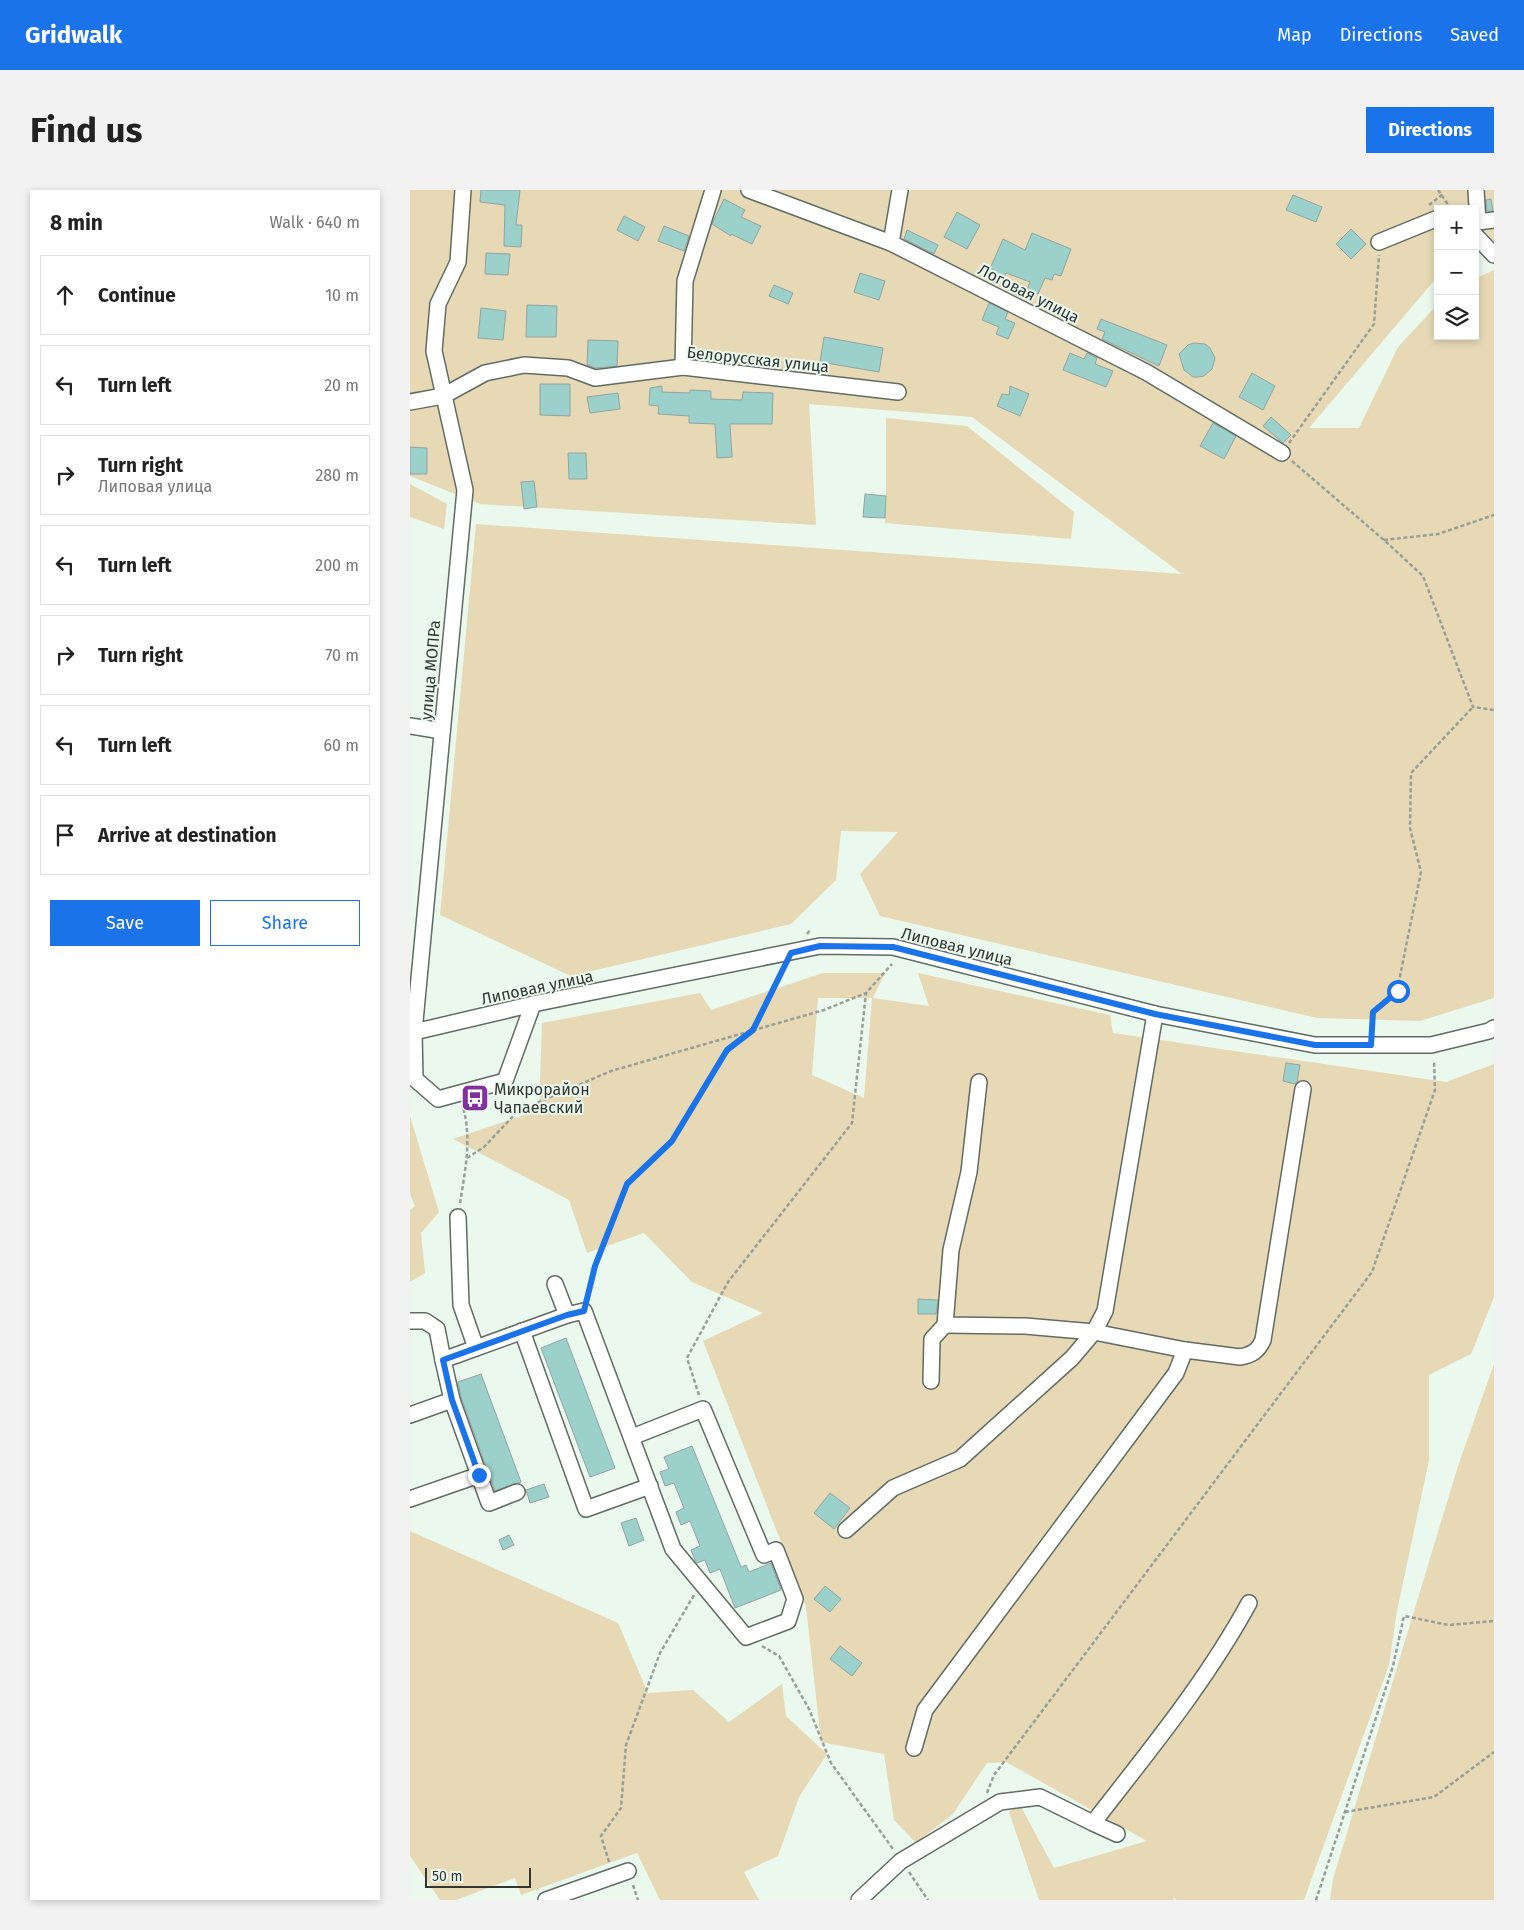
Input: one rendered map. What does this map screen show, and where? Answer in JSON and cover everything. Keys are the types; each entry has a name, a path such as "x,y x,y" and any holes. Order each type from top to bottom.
{"street":[{"path":"443,396 434,351 438,304 458,262 463,190"},
{"path":"683,367 685,281 713,190"},
{"name":"Логовая улица","path":"749,190 890,243 1146,372 1282,453"},
{"path":"890,243 900,190"},
{"path":"1476,190 1478,222 1494,220"},
{"path":"1380,242 1434,220"},
{"path":"1479,239 1494,255"},
{"name":"Белорусская улица","path":"410,402 443,396 485,373 524,365 568,368 596,378 683,367 898,392"},
{"name":"улица МОПРа","path":"443,396 465,490 412,1033 415,1079 438,1099 459,1093"},
{"path":"410,726 442,731"},
{"name":"Липовая улица","path":"412,1033 533,1004 820,946 893,947 1155,1014 1315,1045 1431,1045 1489,1031 1494,1028"},
{"path":"459,1093 505,1081 533,1004"},
{"path":"846,1530 894,1488 960,1459 1072,1358 1094,1332 1105,1311 1155,1014"},
{"path":"931,1381 932,1339 945,1325 951,1250 969,1172 979,1082"},
{"path":"945,1325 1025,1326 1094,1332 1185,1350 1240,1357 1250,1356 1258,1349 1263,1340 1303,1089"},
{"path":"458,1217 462,1305 476,1348"},
{"path":"554,1284 567,1315"},
{"path":"443,1360 567,1315 584,1311 673,1549 746,1636 788,1621 795,1599 776,1550 764,1555 704,1408 632,1437"},
{"path":"410,1321 424,1321 437,1329 452,1400 489,1503 517,1492"},
{"path":"522,1331 586,1509 650,1486"},
{"path":"914,1748 926,1710 1176,1373 1185,1350"},
{"path":"410,1415 452,1400"},
{"path":"410,1500 479,1475"},
{"path":"1093,1823 1161,1736 1230,1637 1249,1603"},
{"path":"859,1900 901,1861 1000,1802 1040,1797 1116,1834"},
{"path":"546,1900 621,1873"}],"path":[{"path":"1438,190 1443,194 1449,205"},
{"path":"1427,206 1443,194"},
{"path":"1380,242 1374,324 1282,453 1423,576 1473,707"},
{"path":"1384,540 1438,534 1494,515"},
{"path":"1473,707 1494,710"},
{"path":"1371,1045 1373,1012 1398,991 1421,872 1410,828 1410,773 1473,707"},
{"path":"806,935 812,929"},
{"path":"584,1311 595,1266 627,1184 672,1141 727,1050 753,1030 791,953"},
{"path":"467,1158 484,1147 518,1111 611,1071 824,1010 866,992 892,964"},
{"path":"704,1408 687,1358 728,1282 852,1123 866,992"},
{"path":"979,1814 994,1775 1372,1272 1435,1090 1434,1060"},
{"path":"458,1217 467,1158 466,1118 459,1093"},
{"path":"621,1873 601,1836 621,1808 626,1745 660,1653 702,1584"},
{"path":"1316,1900 1393,1666 1404,1616 1450,1625 1494,1620"},
{"path":"746,1636 779,1656 809,1709 831,1763 928,1900"},
{"path":"1345,1812 1434,1797 1494,1752"}],"shaded area":[{"path":"410,190 1494,190 1494,242 1480,227 1479,205 1434,205 1434,281 1309,428 1359,428 1398,347 1434,308 1434,340 1479,340 1479,277 1494,270 1494,998 1420,1021 1317,1018 880,916 860,874 898,832 841,831 836,880 791,924 571,976 440,915 476,524 1182,574 972,417 809,404 816,525 480,504 410,476"},
{"path":"886,418 967,426 1074,512 1071,539 885,523"},
{"path":"410,484 447,504 444,529 410,517"},
{"path":"823,973 885,973 873,998 929,1006 918,973 1110,1015 1113,1033 1446,1082 1494,1064 1494,1297 1471,1354 1429,1375 1429,1460 1397,1611 1389,1665 1304,1900 1177,1900 1173,1897 1174,1900 1039,1900 1009,1812 1019,1803 1054,1868 1147,1841 1006,1762 987,1763 953,1814 916,1843 894,1820 884,1754 821,1742 806,1607 703,1341 763,1313 692,1282 644,1233 587,1253 569,1200 453,1139 539,1110 542,1023 700,993 711,1010","holes":["818,998 872,998 864,1098 812,1075"]},
{"path":"410,1116 439,1212 421,1233 425,1273 410,1282 410,1210 415,1206 410,1194"},
{"path":"1494,1364 1494,1900 1330,1900 1333,1879 1458,1466"},
{"path":"410,1531 618,1623 648,1693 693,1690 729,1722 782,1684 786,1716 827,1754 799,1797 778,1856 744,1872 759,1900 660,1900 637,1853 521,1895 515,1878 456,1900 440,1900 410,1856"}],"building":[{"path":"481,190 520,190 516,225 522,225 521,247 504,246 505,205 480,202"},
{"path":"1293,195 1322,207 1316,222 1286,210"},
{"path":"724,199 745,210 741,217 761,226 752,244 731,234 731,236 712,224"},
{"path":"1491,199 1493,211 1487,211 1486,200"},
{"path":"957,212 980,225 967,249 944,237"},
{"path":"624,216 645,227 638,241 617,230"},
{"path":"664,226 689,236 684,251 658,241"},
{"path":"1351,229 1366,244 1351,259 1336,244"},
{"path":"907,230 938,245 934,254 904,239"},
{"path":"1032,233 1071,249 1061,276 1054,274 1052,280 1045,278 1038,294 1027,290 1030,282 1006,273 1004,278 989,271 1003,239 1025,250"},
{"path":"486,253 510,254 508,275 485,274"},
{"path":"860,273 885,281 879,300 854,292"},
{"path":"774,285 793,293 788,304 769,296"},
{"path":"989,303 1008,312 1005,319 1015,323 1008,339 996,334 999,327 982,320"},
{"path":"527,305 557,306 556,337 526,337"},
{"path":"481,308 506,311 503,340 478,338"},
{"path":"1101,319 1167,345 1159,366 1102,339 1105,332 1097,329"},
{"path":"824,337 883,348 879,372 820,362"},
{"path":"588,340 618,341 617,366 596,368 587,365"},
{"path":"1194,343 1205,344 1210,348 1215,358 1212,369 1204,376 1193,377 1184,370 1179,354 1188,345"},
{"path":"1070,353 1084,359 1087,353 1097,358 1095,364 1113,371 1106,387 1063,370"},
{"path":"1252,373 1275,386 1263,410 1239,397"},
{"path":"540,384 570,384 570,416 540,415"},
{"path":"662,386 662,392 690,393 690,390 711,391 711,399 742,400 743,392 773,393 772,424 730,424 732,457 717,458 715,424 689,423 689,416 658,414 659,406 649,405 650,388"},
{"path":"1010,386 1029,394 1020,416 997,406 1002,394 1009,395"},
{"path":"618,393 620,409 590,413 587,397"},
{"path":"1271,417 1291,435 1283,443 1263,426"},
{"path":"1213,423 1236,436 1224,459 1200,446"},
{"path":"410,447 427,448 427,474 410,474"},
{"path":"568,453 586,453 587,479 569,479"},
{"path":"534,481 537,507 524,509 521,482"},
{"path":"865,494 886,496 885,518 863,517"},
{"path":"1286,1063 1300,1065 1295,1084 1283,1081"},
{"path":"918,1299 938,1300 936,1314 918,1314"},
{"path":"566,1338 615,1468 590,1477 541,1348"},
{"path":"481,1374 521,1482 495,1491 461,1397 458,1382"},
{"path":"692,1446 741,1567 746,1565 749,1572 771,1563 781,1590 735,1608 720,1569 710,1573 705,1560 696,1562 691,1550 700,1546 690,1521 681,1525 676,1512 684,1508 674,1483 665,1486 660,1472 669,1469 664,1457"},
{"path":"544,1484 549,1497 530,1503 526,1490"},
{"path":"830,1493 850,1508 834,1529 814,1513"},
{"path":"636,1518 644,1540 629,1546 621,1523"},
{"path":"509,1535 514,1545 503,1550 499,1540"},
{"path":"825,1586 841,1599 830,1612 814,1599"},
{"path":"840,1646 862,1663 852,1676 830,1659"}],"place":[{"name":"Микрорайон Чапаевский","path":"475,1098"}],"route":[{"path":"479,1475 452,1400 443,1360 567,1315 584,1311 595,1266 627,1184 672,1141 727,1050 753,1030 791,953 820,946 893,947 1155,1014 1315,1045 1371,1045 1373,1012 1398,991"}]}
